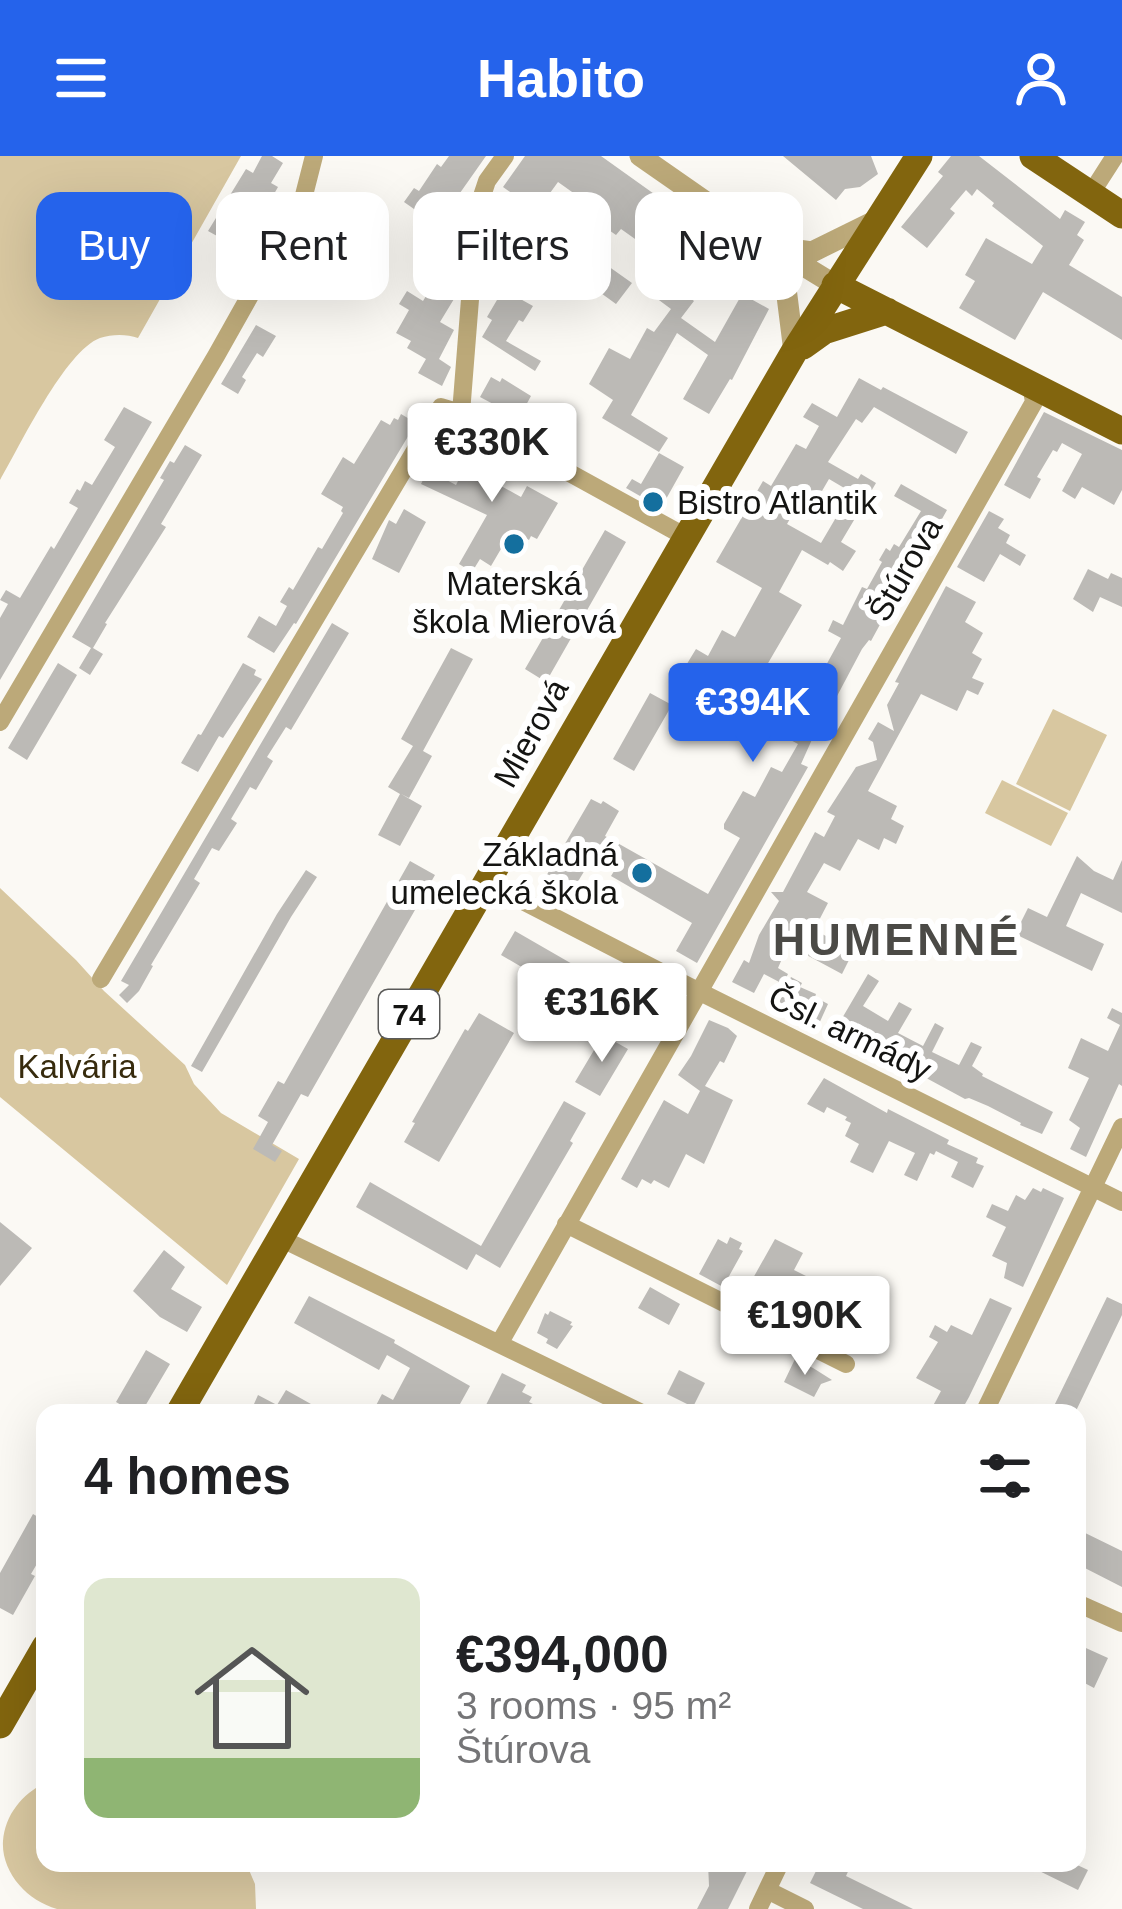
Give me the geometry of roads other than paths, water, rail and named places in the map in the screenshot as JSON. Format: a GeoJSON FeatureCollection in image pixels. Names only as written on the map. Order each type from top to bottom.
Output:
{"type":"FeatureCollection","features":[{"type":"Feature","properties":{"kind":"main road","name":"Mierová"},"geometry":{"type":"LineString","coordinates":[[183,1404],[794,352],[919,156]]}},
{"type":"Feature","properties":{"kind":"main road"},"geometry":{"type":"LineString","coordinates":[[1033,156],[1122,215]]}},
{"type":"Feature","properties":{"kind":"main road"},"geometry":{"type":"LineString","coordinates":[[835,285],[1122,431]]}},
{"type":"Feature","properties":{"kind":"main road"},"geometry":{"type":"LineString","coordinates":[[794,352],[824,331],[887,311]]}},
{"type":"Feature","properties":{"kind":"main road"},"geometry":{"type":"LineString","coordinates":[[0,1725],[36,1663]]}},
{"type":"Feature","properties":{"kind":"street"},"geometry":{"type":"LineString","coordinates":[[0,722],[283,238],[302,203],[314,156]]}},
{"type":"Feature","properties":{"kind":"street"},"geometry":{"type":"LineString","coordinates":[[461,413],[477,212],[487,182],[505,156]]}},
{"type":"Feature","properties":{"kind":"street"},"geometry":{"type":"LineString","coordinates":[[640,156],[692,192]]}},
{"type":"Feature","properties":{"kind":"street"},"geometry":{"type":"LineString","coordinates":[[1090,195],[1115,156]]}},
{"type":"Feature","properties":{"kind":"street"},"geometry":{"type":"LineString","coordinates":[[803,251],[812,252],[877,220]]}},
{"type":"Feature","properties":{"kind":"street"},"geometry":{"type":"LineString","coordinates":[[803,266],[835,285]]}},
{"type":"Feature","properties":{"kind":"street"},"geometry":{"type":"LineString","coordinates":[[788,300],[794,352]]}},
{"type":"Feature","properties":{"kind":"street","name":"Štúrova"},"geometry":{"type":"LineString","coordinates":[[499,1344],[1034,402],[1030,386]]}},
{"type":"Feature","properties":{"kind":"street"},"geometry":{"type":"LineString","coordinates":[[100,979],[441,407],[461,413],[686,537]]}},
{"type":"Feature","properties":{"kind":"street","name":"Čsl. armády"},"geometry":{"type":"LineString","coordinates":[[488,883],[1122,1202]]}},
{"type":"Feature","properties":{"kind":"street"},"geometry":{"type":"LineString","coordinates":[[988,1404],[1122,1127]]}},
{"type":"Feature","properties":{"kind":"street"},"geometry":{"type":"LineString","coordinates":[[566,1224],[846,1364]]}},
{"type":"Feature","properties":{"kind":"street"},"geometry":{"type":"LineString","coordinates":[[278,1237],[623,1404]]}},
{"type":"Feature","properties":{"kind":"street"},"geometry":{"type":"LineString","coordinates":[[1086,1607],[1122,1623]]}},
{"type":"Feature","properties":{"kind":"street"},"geometry":{"type":"LineString","coordinates":[[758,1909],[776,1872]]}},
{"type":"Feature","properties":{"kind":"street"},"geometry":{"type":"LineString","coordinates":[[767,1890],[805,1909]]}},
{"type":"Feature","properties":{"kind":"place","name":"Bistro Atlantik"},"geometry":{"type":"Point","coordinates":[653,502]}},
{"type":"Feature","properties":{"kind":"place","name":"Materská škola Mierová"},"geometry":{"type":"Point","coordinates":[514,544]}},
{"type":"Feature","properties":{"kind":"place","name":"Základná umelecká škola"},"geometry":{"type":"Point","coordinates":[642,873]}},
{"type":"Feature","properties":{"kind":"district","name":"HUMENNÉ"},"geometry":{"type":"Point","coordinates":[897,939]}},
{"type":"Feature","properties":{"kind":"park label","name":"Kalvária"},"geometry":{"type":"Point","coordinates":[77,1066]}}]}
